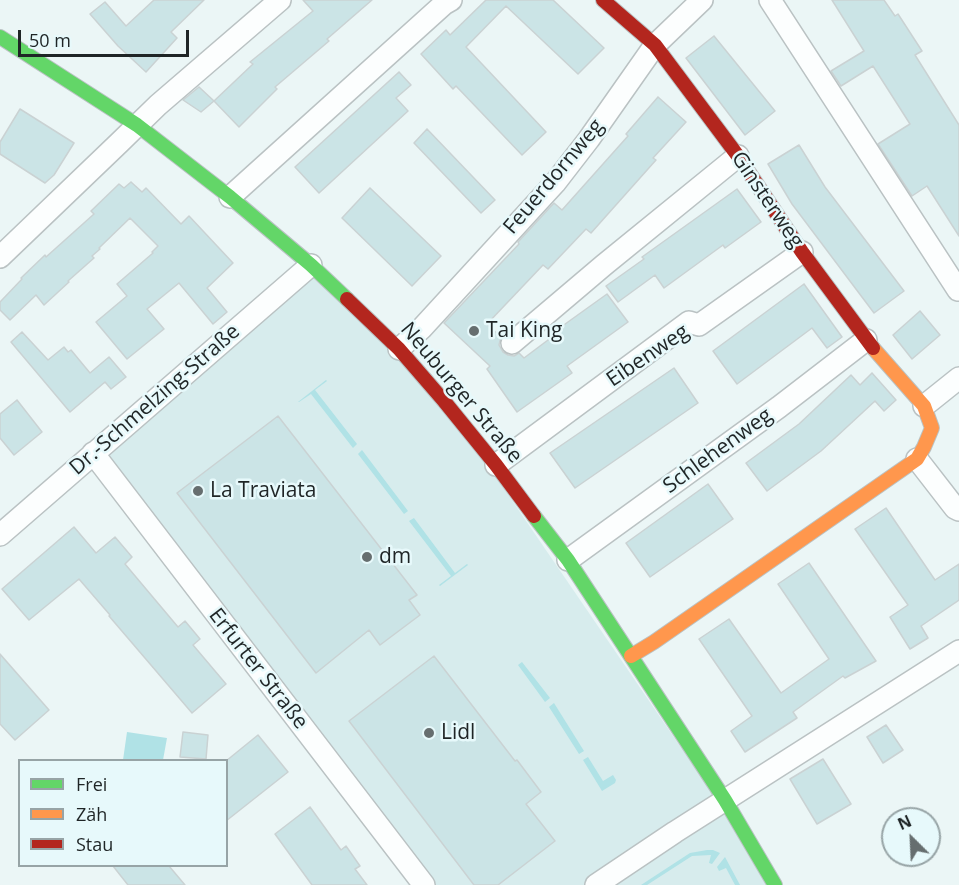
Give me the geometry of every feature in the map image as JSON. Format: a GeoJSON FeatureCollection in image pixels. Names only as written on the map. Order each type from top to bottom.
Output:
{"type":"FeatureCollection","features":[{"type":"Feature","properties":{"kind":"street"},"geometry":{"type":"LineString","coordinates":[[0,257],[158,105],[280,0]]}},
{"type":"Feature","properties":{"kind":"street"},"geometry":{"type":"LineString","coordinates":[[230,196],[451,0]]}},
{"type":"Feature","properties":{"kind":"street","name":"Ginsterweg"},"geometry":{"type":"LineString","coordinates":[[603,0],[655,45],[738,156],[802,252],[866,340],[924,406]]}},
{"type":"Feature","properties":{"kind":"street","name":"Feuerdornweg"},"geometry":{"type":"LineString","coordinates":[[399,349],[422,328],[555,183],[590,139],[655,45],[702,0]]}},
{"type":"Feature","properties":{"kind":"street"},"geometry":{"type":"LineString","coordinates":[[770,0],[958,290]]}},
{"type":"Feature","properties":{"kind":"street","name":"Neuburger Straße"},"geometry":{"type":"LineString","coordinates":[[0,37],[137,125],[230,196],[311,265],[399,349],[496,465],[568,560],[725,800],[775,885]]}},
{"type":"Feature","properties":{"kind":"street"},"geometry":{"type":"LineString","coordinates":[[512,343],[738,156]]}},
{"type":"Feature","properties":{"kind":"street","name":"Eibenweg"},"geometry":{"type":"LineString","coordinates":[[496,465],[689,322],[699,325],[802,252]]}},
{"type":"Feature","properties":{"kind":"street","name":"Dr.-Schmelzing-Straße"},"geometry":{"type":"LineString","coordinates":[[0,535],[311,265]]}},
{"type":"Feature","properties":{"kind":"street","name":"Schlehenweg"},"geometry":{"type":"LineString","coordinates":[[568,560],[779,407],[866,340]]}},
{"type":"Feature","properties":{"kind":"street"},"geometry":{"type":"LineString","coordinates":[[631,656],[917,459],[932,428],[924,406],[959,378]]}},
{"type":"Feature","properties":{"kind":"street","name":"Erfurter Straße"},"geometry":{"type":"LineString","coordinates":[[93,453],[424,885]]}},
{"type":"Feature","properties":{"kind":"street"},"geometry":{"type":"LineString","coordinates":[[917,459],[955,508],[959,510]]}},
{"type":"Feature","properties":{"kind":"street"},"geometry":{"type":"LineString","coordinates":[[596,885],[675,831],[959,651]]}},
{"type":"Feature","properties":{"kind":"shaded area"},"geometry":{"type":"Polygon","coordinates":[[[311,265],[444,401],[775,885],[424,885],[93,453],[311,265]]]}},
{"type":"Feature","properties":{"kind":"shaded area"},"geometry":{"type":"Polygon","coordinates":[[[326,380],[315,390],[357,444],[353,448],[311,394],[298,402],[326,380]]]}},
{"type":"Feature","properties":{"kind":"shaded area"},"geometry":{"type":"Polygon","coordinates":[[[362,450],[408,511],[404,514],[358,454],[362,450]]]}},
{"type":"Feature","properties":{"kind":"shaded area"},"geometry":{"type":"Polygon","coordinates":[[[414,518],[455,573],[468,565],[440,586],[451,576],[409,521],[414,518]]]}},
{"type":"Feature","properties":{"kind":"shaded area"},"geometry":{"type":"Polygon","coordinates":[[[522,662],[550,698],[545,702],[518,665],[522,662]]]}},
{"type":"Feature","properties":{"kind":"shaded area"},"geometry":{"type":"Polygon","coordinates":[[[554,703],[584,751],[579,754],[549,707],[554,703]]]}},
{"type":"Feature","properties":{"kind":"shaded area"},"geometry":{"type":"Polygon","coordinates":[[[127,732],[167,738],[163,759],[123,759],[127,732]]]}},
{"type":"Feature","properties":{"kind":"shaded area"},"geometry":{"type":"Polygon","coordinates":[[[588,757],[603,781],[613,775],[615,783],[602,791],[583,760],[588,757]]]}},
{"type":"Feature","properties":{"kind":"shaded area"},"geometry":{"type":"Polygon","coordinates":[[[707,850],[720,853],[712,864],[709,863],[711,855],[692,856],[647,885],[641,885],[690,853],[707,850]]]}},
{"type":"Feature","properties":{"kind":"shaded area"},"geometry":{"type":"Polygon","coordinates":[[[725,857],[740,885],[735,885],[726,868],[719,871],[717,867],[725,857]]]}},
{"type":"Feature","properties":{"kind":"building"},"geometry":{"type":"Polygon","coordinates":[[[154,0],[204,0],[171,32],[177,38],[146,72],[118,46],[90,14],[105,2],[126,26],[154,0]]]}},
{"type":"Feature","properties":{"kind":"building"},"geometry":{"type":"Polygon","coordinates":[[[303,0],[372,0],[327,39],[329,41],[275,87],[277,89],[239,127],[214,101],[253,64],[250,62],[313,11],[303,0]]]}},
{"type":"Feature","properties":{"kind":"building"},"geometry":{"type":"Polygon","coordinates":[[[486,0],[553,0],[604,48],[578,74],[506,6],[466,47],[546,132],[522,155],[456,86],[453,89],[421,54],[446,30],[450,35],[486,0]]]}},
{"type":"Feature","properties":{"kind":"building"},"geometry":{"type":"Polygon","coordinates":[[[832,0],[884,0],[895,16],[898,14],[922,51],[915,55],[959,125],[959,236],[927,186],[912,196],[878,144],[910,124],[873,66],[841,86],[831,71],[864,51],[832,0]]]}},
{"type":"Feature","properties":{"kind":"building"},"geometry":{"type":"Polygon","coordinates":[[[714,36],[775,111],[745,135],[686,58],[714,36]]]}},
{"type":"Feature","properties":{"kind":"building"},"geometry":{"type":"Polygon","coordinates":[[[399,72],[411,85],[396,98],[408,111],[319,193],[295,167],[399,72]]]}},
{"type":"Feature","properties":{"kind":"building"},"geometry":{"type":"Polygon","coordinates":[[[199,87],[214,101],[201,112],[183,100],[199,87]]]}},
{"type":"Feature","properties":{"kind":"building"},"geometry":{"type":"Polygon","coordinates":[[[658,97],[686,122],[653,158],[656,160],[591,233],[586,229],[548,269],[543,265],[487,324],[501,337],[499,345],[503,352],[514,356],[519,353],[524,358],[548,340],[547,337],[607,294],[628,322],[567,366],[572,373],[517,412],[487,369],[490,366],[444,323],[519,244],[518,242],[554,203],[562,210],[628,136],[626,134],[658,97]]]}},
{"type":"Feature","properties":{"kind":"building"},"geometry":{"type":"Polygon","coordinates":[[[20,109],[74,143],[54,175],[45,183],[0,154],[0,142],[20,109]]]}},
{"type":"Feature","properties":{"kind":"building"},"geometry":{"type":"Polygon","coordinates":[[[427,129],[495,200],[481,213],[414,143],[427,129]]]}},
{"type":"Feature","properties":{"kind":"building"},"geometry":{"type":"Polygon","coordinates":[[[799,145],[825,187],[904,291],[874,313],[792,204],[768,164],[799,145]]]}},
{"type":"Feature","properties":{"kind":"building"},"geometry":{"type":"Polygon","coordinates":[[[131,182],[142,192],[146,188],[181,224],[189,216],[233,263],[207,288],[227,312],[213,324],[179,283],[147,309],[164,329],[127,359],[96,322],[127,296],[117,284],[158,246],[130,218],[99,248],[92,256],[94,258],[44,305],[36,295],[10,320],[0,310],[0,302],[21,278],[94,214],[91,211],[119,184],[124,188],[131,182]]]}},
{"type":"Feature","properties":{"kind":"building"},"geometry":{"type":"Polygon","coordinates":[[[370,188],[441,256],[412,286],[342,218],[370,188]]]}},
{"type":"Feature","properties":{"kind":"building"},"geometry":{"type":"Polygon","coordinates":[[[737,189],[761,222],[725,248],[723,245],[664,288],[655,275],[618,302],[606,286],[644,259],[642,257],[737,189]]]}},
{"type":"Feature","properties":{"kind":"building"},"geometry":{"type":"Polygon","coordinates":[[[804,284],[842,337],[827,348],[812,328],[737,384],[713,351],[804,284]]]}},
{"type":"Feature","properties":{"kind":"building"},"geometry":{"type":"Polygon","coordinates":[[[920,311],[940,335],[912,359],[893,335],[920,311]]]}},
{"type":"Feature","properties":{"kind":"building"},"geometry":{"type":"Polygon","coordinates":[[[22,332],[48,360],[64,347],[68,352],[71,350],[90,373],[109,357],[126,377],[111,389],[105,382],[70,412],[11,342],[22,332]]]}},
{"type":"Feature","properties":{"kind":"building"},"geometry":{"type":"Polygon","coordinates":[[[674,368],[698,403],[575,488],[550,453],[674,368]]]}},
{"type":"Feature","properties":{"kind":"building"},"geometry":{"type":"Polygon","coordinates":[[[872,373],[896,400],[884,411],[875,401],[821,451],[767,491],[746,463],[799,424],[851,375],[860,385],[872,373]]]}},
{"type":"Feature","properties":{"kind":"building"},"geometry":{"type":"Polygon","coordinates":[[[17,400],[42,432],[14,455],[0,438],[0,414],[17,400]]]}},
{"type":"Feature","properties":{"kind":"building"},"geometry":{"type":"Polygon","coordinates":[[[278,416],[417,595],[409,600],[420,615],[380,645],[369,630],[316,673],[177,493],[278,416]]]}},
{"type":"Feature","properties":{"kind":"building"},"geometry":{"type":"Polygon","coordinates":[[[708,484],[733,519],[650,577],[626,543],[708,484]]]}},
{"type":"Feature","properties":{"kind":"building"},"geometry":{"type":"Polygon","coordinates":[[[886,508],[935,580],[959,564],[959,600],[921,626],[928,638],[910,649],[890,617],[908,605],[855,529],[886,508]]]}},
{"type":"Feature","properties":{"kind":"building"},"geometry":{"type":"Polygon","coordinates":[[[74,527],[96,553],[115,537],[132,557],[125,564],[178,627],[185,621],[200,639],[193,645],[226,684],[192,713],[79,579],[29,620],[2,589],[74,527]]]}},
{"type":"Feature","properties":{"kind":"building"},"geometry":{"type":"Polygon","coordinates":[[[809,563],[876,661],[845,678],[843,676],[793,712],[797,718],[745,752],[731,731],[752,716],[699,639],[729,619],[781,693],[829,659],[778,584],[809,563]]]}},
{"type":"Feature","properties":{"kind":"building"},"geometry":{"type":"Polygon","coordinates":[[[0,654],[49,710],[15,740],[0,724],[0,654]]]}},
{"type":"Feature","properties":{"kind":"building"},"geometry":{"type":"Polygon","coordinates":[[[434,656],[541,792],[526,804],[555,841],[498,885],[474,885],[349,721],[434,656]]]}},
{"type":"Feature","properties":{"kind":"building"},"geometry":{"type":"Polygon","coordinates":[[[886,725],[903,750],[883,763],[867,737],[886,725]]]}},
{"type":"Feature","properties":{"kind":"building"},"geometry":{"type":"Polygon","coordinates":[[[183,732],[208,735],[206,759],[180,757],[183,732]]]}},
{"type":"Feature","properties":{"kind":"building"},"geometry":{"type":"Polygon","coordinates":[[[258,735],[288,772],[228,819],[228,759],[258,735]]]}},
{"type":"Feature","properties":{"kind":"building"},"geometry":{"type":"Polygon","coordinates":[[[823,759],[851,804],[817,824],[790,779],[823,759]]]}},
{"type":"Feature","properties":{"kind":"building"},"geometry":{"type":"Polygon","coordinates":[[[310,807],[341,850],[346,846],[360,866],[355,869],[367,885],[312,885],[275,834],[310,807]]]}},
{"type":"Feature","properties":{"kind":"building"},"geometry":{"type":"Polygon","coordinates":[[[114,867],[170,867],[185,885],[128,885],[114,867]]]}},
{"type":"Feature","properties":{"kind":"traffic: fast"},"geometry":{"type":"LineString","coordinates":[[0,37],[137,125],[230,197],[311,265],[347,299]]}},
{"type":"Feature","properties":{"kind":"traffic: fast"},"geometry":{"type":"LineString","coordinates":[[534,516],[568,560],[725,800],[775,885]]}},
{"type":"Feature","properties":{"kind":"traffic: slow"},"geometry":{"type":"LineString","coordinates":[[631,656],[917,459],[932,428],[924,406],[873,348]]}},
{"type":"Feature","properties":{"kind":"traffic: jam"},"geometry":{"type":"LineString","coordinates":[[603,0],[655,45],[738,156],[802,252],[873,348]]}},
{"type":"Feature","properties":{"kind":"traffic: jam"},"geometry":{"type":"LineString","coordinates":[[347,299],[399,349],[444,401],[534,516]]}},
{"type":"Feature","properties":{"kind":"place","name":"Tai King"},"geometry":{"type":"Point","coordinates":[474,331]}},
{"type":"Feature","properties":{"kind":"place","name":"La Traviata"},"geometry":{"type":"Point","coordinates":[198,491]}},
{"type":"Feature","properties":{"kind":"place","name":"dm"},"geometry":{"type":"Point","coordinates":[367,557]}},
{"type":"Feature","properties":{"kind":"place","name":"Lidl"},"geometry":{"type":"Point","coordinates":[429,733]}}]}
